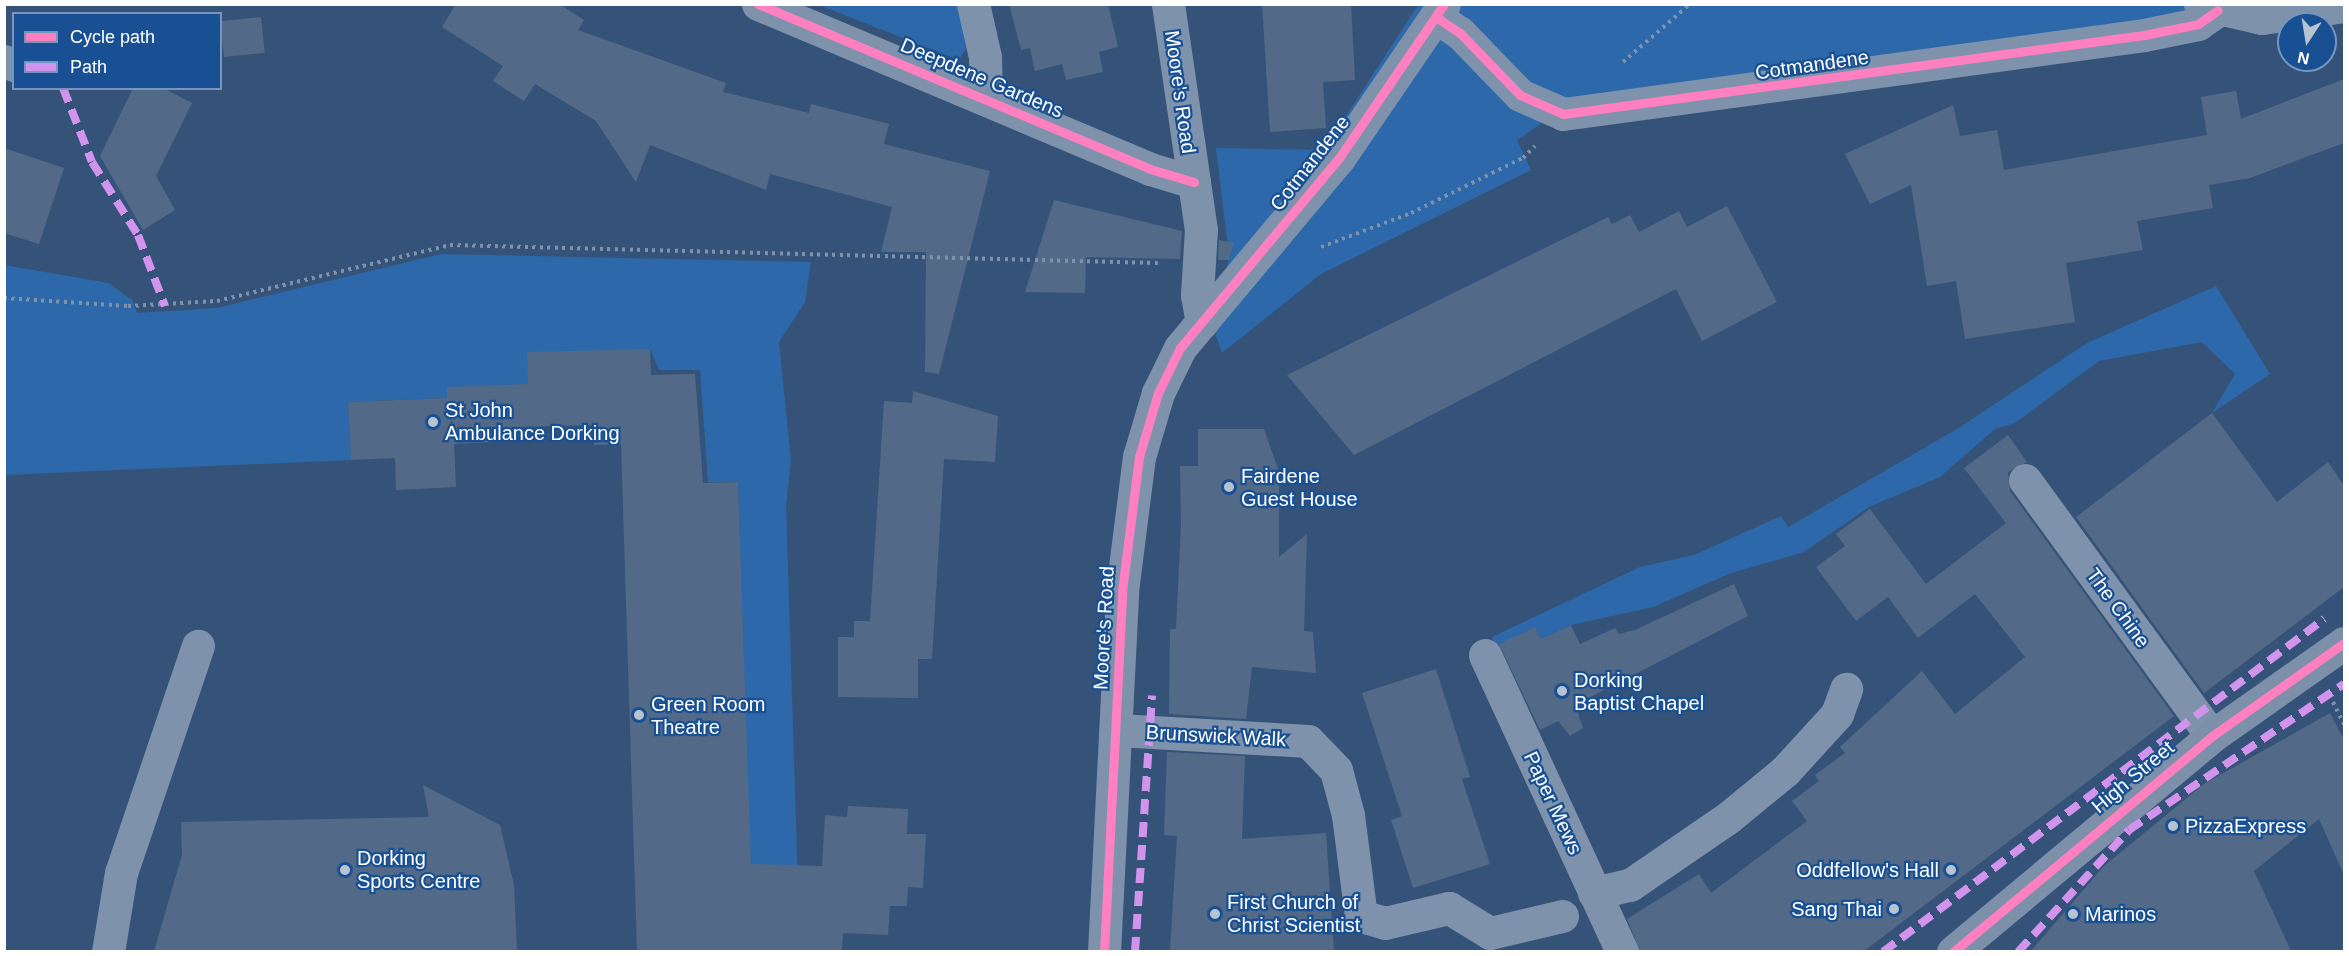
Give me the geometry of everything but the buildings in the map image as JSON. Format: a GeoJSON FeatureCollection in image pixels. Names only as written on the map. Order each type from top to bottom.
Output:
{"type":"FeatureCollection","features":[{"type":"Feature","properties":{"kind":"main road","name":"High Street"},"geometry":{"type":"LineString","coordinates":[[1953,951],[2212,736],[2344,643]]}},
{"type":"Feature","properties":{"kind":"street","name":"Deepdene Gardens"},"geometry":{"type":"LineString","coordinates":[[758,4],[986,98],[1150,169],[1194,182]]}},
{"type":"Feature","properties":{"kind":"street","name":"Deepdene Gardens"},"geometry":{"type":"LineString","coordinates":[[973,4],[985,57],[986,98]]}},
{"type":"Feature","properties":{"kind":"street","name":"Moore's Road"},"geometry":{"type":"LineString","coordinates":[[1104,951],[1118,730],[1122,591],[1139,457],[1158,393],[1180,348],[1202,323],[1198,264],[1201,229],[1167,4]]}},
{"type":"Feature","properties":{"kind":"street","name":"Cotmandene"},"geometry":{"type":"LineString","coordinates":[[1202,323],[1339,159],[1441,12],[1520,95],[1563,114],[2144,35],[2198,24],[2209,7],[2262,18],[2344,6]]}},
{"type":"Feature","properties":{"kind":"street","name":"The Chine"},"geometry":{"type":"LineString","coordinates":[[2025,480],[2212,736]]}},
{"type":"Feature","properties":{"kind":"street"},"geometry":{"type":"LineString","coordinates":[[108,951],[121,873],[198,646]]}},
{"type":"Feature","properties":{"kind":"street","name":"Paper Mews"},"geometry":{"type":"LineString","coordinates":[[1485,655],[1622,951]]}},
{"type":"Feature","properties":{"kind":"street"},"geometry":{"type":"LineString","coordinates":[[1594,893],[1630,885],[1729,817],[1785,771],[1837,714],[1846,689]]}},
{"type":"Feature","properties":{"kind":"street","name":"Brunswick Walk"},"geometry":{"type":"LineString","coordinates":[[1118,730],[1308,741],[1336,770],[1348,815],[1361,916],[1385,923],[1449,908],[1490,933],[1562,916]]}},
{"type":"Feature","properties":{"kind":"path"},"geometry":{"type":"LineString","coordinates":[[1617,67],[1689,4]]}},
{"type":"Feature","properties":{"kind":"path"},"geometry":{"type":"LineString","coordinates":[[1310,252],[1411,213],[1523,158],[1563,114]]}},
{"type":"Feature","properties":{"kind":"path"},"geometry":{"type":"LineString","coordinates":[[4,298],[128,306],[217,302],[450,245],[1198,264]]}},
{"type":"Feature","properties":{"kind":"path"},"geometry":{"type":"LineString","coordinates":[[2329,693],[2344,725]]}},
{"type":"Feature","properties":{"kind":"shaded area"},"geometry":{"type":"Polygon","coordinates":[[[819,5],[958,5],[966,49],[959,60],[819,5]]]}},
{"type":"Feature","properties":{"kind":"shaded area"},"geometry":{"type":"Polygon","coordinates":[[[1418,5],[2255,5],[1583,96],[1517,140],[1531,170],[1321,274],[1222,353],[1216,336],[1229,256],[1216,148],[1324,150],[1418,5]]]}},
{"type":"Feature","properties":{"kind":"shaded area"},"geometry":{"type":"Polygon","coordinates":[[[441,254],[811,262],[805,302],[779,342],[791,461],[786,505],[800,951],[762,951],[759,865],[750,864],[738,482],[708,482],[700,370],[659,370],[650,349],[528,384],[447,398],[348,402],[351,460],[5,475],[4,265],[109,283],[133,301],[137,313],[217,308],[441,254]]]}},
{"type":"Feature","properties":{"kind":"shaded area"},"geometry":{"type":"Polygon","coordinates":[[[2216,286],[2270,374],[2212,413],[2235,374],[2202,342],[2099,361],[2015,423],[1995,429],[1940,477],[1869,507],[1804,552],[1731,573],[1653,607],[1571,625],[1541,639],[1535,627],[1496,646],[1492,637],[1640,567],[1694,555],[1781,516],[1788,527],[1957,429],[2087,343],[2216,286]]]}},
{"type":"Feature","properties":{"kind":"marked path"},"geometry":{"type":"LineString","coordinates":[[64,90],[92,162],[138,235],[165,306]]}},
{"type":"Feature","properties":{"kind":"marked path"},"geometry":{"type":"LineString","coordinates":[[1883,952],[2324,619]]}},
{"type":"Feature","properties":{"kind":"marked path"},"geometry":{"type":"LineString","coordinates":[[2018,952],[2129,830],[2344,684]]}},
{"type":"Feature","properties":{"kind":"marked path"},"geometry":{"type":"LineString","coordinates":[[1135,952],[1152,696]]}},
{"type":"Feature","properties":{"kind":"cycle path"},"geometry":{"type":"LineString","coordinates":[[758,4],[1150,169],[1194,182]]}},
{"type":"Feature","properties":{"kind":"cycle path"},"geometry":{"type":"LineString","coordinates":[[1104,952],[1122,591],[1139,457],[1158,393],[1180,348],[1339,158],[1444,4]]}},
{"type":"Feature","properties":{"kind":"cycle path"},"geometry":{"type":"LineString","coordinates":[[1439,19],[1460,33],[1520,95],[1563,114],[2144,35],[2198,24],[2218,10]]}},
{"type":"Feature","properties":{"kind":"cycle path"},"geometry":{"type":"LineString","coordinates":[[1953,952],[2212,736],[2344,643]]}},
{"type":"Feature","properties":{"kind":"place","name":"St John Ambulance Dorking"},"geometry":{"type":"Point","coordinates":[433,422]}},
{"type":"Feature","properties":{"kind":"place","name":"Fairdene Guest House"},"geometry":{"type":"Point","coordinates":[1229,487]}},
{"type":"Feature","properties":{"kind":"place","name":"Dorking Baptist Chapel"},"geometry":{"type":"Point","coordinates":[1562,691]}},
{"type":"Feature","properties":{"kind":"place","name":"Green Room Theatre"},"geometry":{"type":"Point","coordinates":[639,715]}},
{"type":"Feature","properties":{"kind":"place","name":"PizzaExpress"},"geometry":{"type":"Point","coordinates":[2173,826]}},
{"type":"Feature","properties":{"kind":"place","name":"Dorking Sports Centre"},"geometry":{"type":"Point","coordinates":[345,870]}},
{"type":"Feature","properties":{"kind":"place","name":"Oddfellow's Hall"},"geometry":{"type":"Point","coordinates":[1951,870]}},
{"type":"Feature","properties":{"kind":"place","name":"Sang Thai"},"geometry":{"type":"Point","coordinates":[1894,909]}},
{"type":"Feature","properties":{"kind":"place","name":"First Church of Christ Scientist"},"geometry":{"type":"Point","coordinates":[1215,914]}},
{"type":"Feature","properties":{"kind":"place","name":"Marinos"},"geometry":{"type":"Point","coordinates":[2073,914]}}]}
